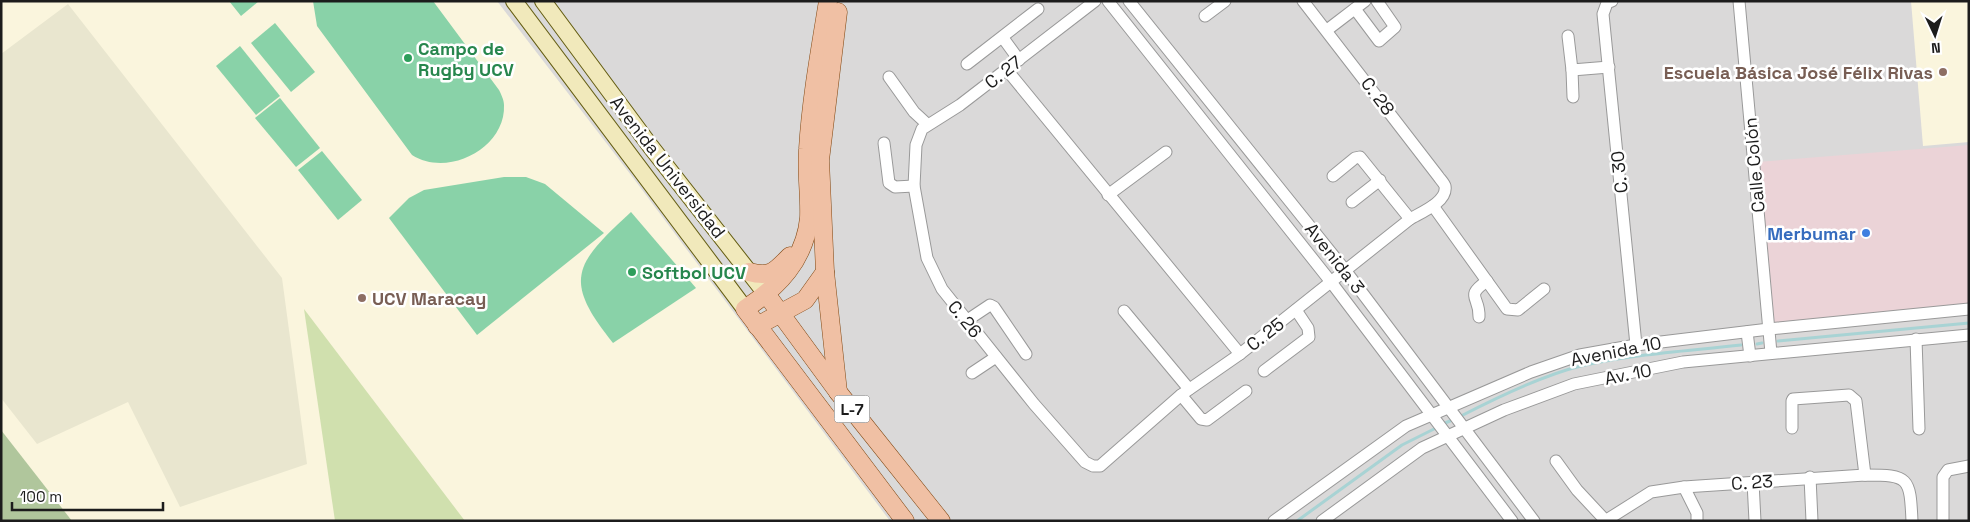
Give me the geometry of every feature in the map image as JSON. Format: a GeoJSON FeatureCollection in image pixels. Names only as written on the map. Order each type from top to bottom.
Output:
{"type":"FeatureCollection","features":[{"type":"Feature","properties":{"kind":"main road"},"geometry":{"type":"LineString","coordinates":[[745,308],[767,295],[789,271],[802,243],[809,219],[808,150],[828,1]]}},
{"type":"Feature","properties":{"kind":"main road"},"geometry":{"type":"LineString","coordinates":[[838,392],[826,272],[820,160],[840,1]]}},
{"type":"Feature","properties":{"kind":"main road"},"geometry":{"type":"LineString","coordinates":[[749,272],[764,276],[776,271],[802,243]]}},
{"type":"Feature","properties":{"kind":"main road"},"geometry":{"type":"LineString","coordinates":[[757,326],[805,300],[826,272]]}},
{"type":"Feature","properties":{"kind":"main road","name":"Avenida Universidad"},"geometry":{"type":"LineString","coordinates":[[767,295],[838,392],[941,521]]}},
{"type":"Feature","properties":{"kind":"main road","name":"Avenida Universidad"},"geometry":{"type":"LineString","coordinates":[[745,308],[905,521]]}},
{"type":"Feature","properties":{"kind":"street","name":"Avenida Universidad"},"geometry":{"type":"LineString","coordinates":[[514,1],[745,308]]}},
{"type":"Feature","properties":{"kind":"street","name":"Avenida Universidad"},"geometry":{"type":"LineString","coordinates":[[542,1],[767,295]]}},
{"type":"Feature","properties":{"kind":"street","name":"C. 27"},"geometry":{"type":"LineString","coordinates":[[927,124],[960,104],[1007,70],[1095,1]]}},
{"type":"Feature","properties":{"kind":"street","name":"Avenida 3"},"geometry":{"type":"LineString","coordinates":[[1108,1],[1332,282],[1430,415],[1449,436],[1512,521]]}},
{"type":"Feature","properties":{"kind":"street","name":"Avenida 3"},"geometry":{"type":"LineString","coordinates":[[1129,1],[1345,270],[1446,407],[1534,521]]}},
{"type":"Feature","properties":{"kind":"street"},"geometry":{"type":"LineString","coordinates":[[1205,16],[1225,1]]}},
{"type":"Feature","properties":{"kind":"street","name":"C. 28"},"geometry":{"type":"LineString","coordinates":[[1304,1],[1438,176],[1445,186],[1444,194]]}},
{"type":"Feature","properties":{"kind":"street"},"geometry":{"type":"LineString","coordinates":[[1327,30],[1365,1]]}},
{"type":"Feature","properties":{"kind":"street"},"geometry":{"type":"LineString","coordinates":[[1355,9],[1379,41],[1395,27],[1377,1]]}},
{"type":"Feature","properties":{"kind":"street","name":"C. 30"},"geometry":{"type":"LineString","coordinates":[[1612,1],[1607,3],[1603,14],[1636,345]]}},
{"type":"Feature","properties":{"kind":"street","name":"Calle Colón"},"geometry":{"type":"LineString","coordinates":[[1739,1],[1771,353]]}},
{"type":"Feature","properties":{"kind":"street"},"geometry":{"type":"LineString","coordinates":[[967,64],[1038,9]]}},
{"type":"Feature","properties":{"kind":"street"},"geometry":{"type":"LineString","coordinates":[[1568,36],[1573,97]]}},
{"type":"Feature","properties":{"kind":"street"},"geometry":{"type":"LineString","coordinates":[[1002,38],[1019,60]]}},
{"type":"Feature","properties":{"kind":"street"},"geometry":{"type":"LineString","coordinates":[[1572,70],[1609,67]]}},
{"type":"Feature","properties":{"kind":"street"},"geometry":{"type":"LineString","coordinates":[[1007,70],[1240,354]]}},
{"type":"Feature","properties":{"kind":"street"},"geometry":{"type":"LineString","coordinates":[[889,77],[914,112],[927,124]]}},
{"type":"Feature","properties":{"kind":"street","name":"C. 26"},"geometry":{"type":"LineString","coordinates":[[927,124],[922,129],[916,145],[914,186],[927,258],[942,289],[966,321],[1085,462]]}},
{"type":"Feature","properties":{"kind":"street"},"geometry":{"type":"LineString","coordinates":[[884,142],[889,184],[895,187],[914,186]]}},
{"type":"Feature","properties":{"kind":"street"},"geometry":{"type":"LineString","coordinates":[[1108,195],[1166,152]]}},
{"type":"Feature","properties":{"kind":"street"},"geometry":{"type":"LineString","coordinates":[[1333,176],[1360,157],[1410,219]]}},
{"type":"Feature","properties":{"kind":"street"},"geometry":{"type":"LineString","coordinates":[[1352,202],[1380,180]]}},
{"type":"Feature","properties":{"kind":"street","name":"C. 25"},"geometry":{"type":"LineString","coordinates":[[1085,462],[1093,466],[1100,466],[1185,392],[1240,354],[1410,219],[1433,206],[1444,194]]}},
{"type":"Feature","properties":{"kind":"street"},"geometry":{"type":"LineString","coordinates":[[1433,206],[1507,310],[1518,310],[1544,289]]}},
{"type":"Feature","properties":{"kind":"street"},"geometry":{"type":"LineString","coordinates":[[1479,317],[1473,293],[1475,289],[1488,281]]}},
{"type":"Feature","properties":{"kind":"street"},"geometry":{"type":"LineString","coordinates":[[966,321],[990,305],[994,307],[1026,354]]}},
{"type":"Feature","properties":{"kind":"street","name":"Avenida 10"},"geometry":{"type":"LineString","coordinates":[[1274,521],[1406,426],[1446,407],[1531,372],[1580,355],[1636,345],[1769,329],[1969,309]]}},
{"type":"Feature","properties":{"kind":"street"},"geometry":{"type":"LineString","coordinates":[[1264,371],[1309,337],[1308,328],[1296,310]]}},
{"type":"Feature","properties":{"kind":"street"},"geometry":{"type":"LineString","coordinates":[[1124,311],[1185,392],[1201,419],[1207,420],[1246,391]]}},
{"type":"Feature","properties":{"kind":"street"},"geometry":{"type":"LineString","coordinates":[[1747,332],[1750,356]]}},
{"type":"Feature","properties":{"kind":"street","name":"Av. 10"},"geometry":{"type":"LineString","coordinates":[[1322,521],[1422,448],[1504,410],[1574,384],[1684,362],[1969,335]]}},
{"type":"Feature","properties":{"kind":"street"},"geometry":{"type":"LineString","coordinates":[[1916,339],[1919,429]]}},
{"type":"Feature","properties":{"kind":"street"},"geometry":{"type":"LineString","coordinates":[[972,373],[996,357]]}},
{"type":"Feature","properties":{"kind":"street"},"geometry":{"type":"LineString","coordinates":[[1792,428],[1792,401],[1794,399],[1849,395],[1856,401],[1865,475]]}},
{"type":"Feature","properties":{"kind":"street"},"geometry":{"type":"LineString","coordinates":[[1556,461],[1577,490],[1605,521]]}},
{"type":"Feature","properties":{"kind":"street"},"geometry":{"type":"LineString","coordinates":[[1943,521],[1944,477],[1948,470],[1969,466]]}},
{"type":"Feature","properties":{"kind":"street","name":"C. 23"},"geometry":{"type":"LineString","coordinates":[[1605,521],[1651,492],[1684,487],[1810,477],[1895,475],[1906,481],[1911,491],[1912,521]]}},
{"type":"Feature","properties":{"kind":"street"},"geometry":{"type":"LineString","coordinates":[[1810,477],[1812,521]]}},
{"type":"Feature","properties":{"kind":"street"},"geometry":{"type":"LineString","coordinates":[[1753,482],[1755,521]]}},
{"type":"Feature","properties":{"kind":"street"},"geometry":{"type":"LineString","coordinates":[[1684,487],[1697,513],[1697,521]]}},
{"type":"Feature","properties":{"kind":"shaded area"},"geometry":{"type":"Polygon","coordinates":[[[1,1],[1969,1],[1969,521],[1,521],[1,1]]]}},
{"type":"Feature","properties":{"kind":"shaded area","name":"UCV Maracay"},"geometry":{"type":"Polygon","coordinates":[[[1,1],[497,1],[634,179],[890,521],[1,521],[1,1]]]}},
{"type":"Feature","properties":{"kind":"shaded area","name":"Escuela Básica José Félix Rivas"},"geometry":{"type":"Polygon","coordinates":[[[1911,1],[1969,1],[1969,142],[1923,146],[1911,1]]]}},
{"type":"Feature","properties":{"kind":"shaded area"},"geometry":{"type":"Polygon","coordinates":[[[68,4],[282,278],[307,464],[180,507],[128,402],[37,444],[1,398],[1,54],[68,4]]]}},
{"type":"Feature","properties":{"kind":"shaded area","name":"Merbumar"},"geometry":{"type":"Polygon","coordinates":[[[1969,145],[1969,304],[1772,323],[1757,162],[1969,145]]]}},
{"type":"Feature","properties":{"kind":"green space"},"geometry":{"type":"Polygon","coordinates":[[[229,1],[259,1],[241,16],[229,1]]]}},
{"type":"Feature","properties":{"kind":"green space","name":"Campo de Rugby UCV"},"geometry":{"type":"Polygon","coordinates":[[[313,1],[433,1],[501,93],[504,105],[502,120],[496,134],[485,146],[472,155],[457,161],[442,163],[426,161],[412,155],[317,26],[313,1]]]}},
{"type":"Feature","properties":{"kind":"green space"},"geometry":{"type":"Polygon","coordinates":[[[275,23],[315,72],[291,92],[251,43],[275,23]]]}},
{"type":"Feature","properties":{"kind":"green space"},"geometry":{"type":"Polygon","coordinates":[[[240,46],[280,96],[256,115],[216,66],[240,46]]]}},
{"type":"Feature","properties":{"kind":"green space"},"geometry":{"type":"Polygon","coordinates":[[[280,98],[320,148],[296,167],[255,118],[280,98]]]}},
{"type":"Feature","properties":{"kind":"green space"},"geometry":{"type":"Polygon","coordinates":[[[322,151],[362,200],[338,220],[298,170],[322,151]]]}},
{"type":"Feature","properties":{"kind":"green space"},"geometry":{"type":"Polygon","coordinates":[[[504,177],[526,177],[545,184],[604,233],[477,335],[389,218],[409,198],[424,190],[504,177]]]}},
{"type":"Feature","properties":{"kind":"green space","name":"Softbol UCV"},"geometry":{"type":"Polygon","coordinates":[[[631,212],[696,288],[613,343],[586,303],[581,287],[582,273],[587,259],[598,245],[631,212]]]}},
{"type":"Feature","properties":{"kind":"green space"},"geometry":{"type":"Polygon","coordinates":[[[304,309],[465,521],[335,521],[304,309]]]}},
{"type":"Feature","properties":{"kind":"green space"},"geometry":{"type":"Polygon","coordinates":[[[1,430],[72,521],[1,521],[1,430]]]}},
{"type":"Feature","properties":{"kind":"waterway"},"geometry":{"type":"LineString","coordinates":[[1778,341],[1969,323]]}},
{"type":"Feature","properties":{"kind":"waterway"},"geometry":{"type":"LineString","coordinates":[[1757,344],[1762,343]]}},
{"type":"Feature","properties":{"kind":"waterway"},"geometry":{"type":"LineString","coordinates":[[1461,416],[1536,381],[1581,366],[1641,356],[1741,345]]}},
{"type":"Feature","properties":{"kind":"waterway"},"geometry":{"type":"LineString","coordinates":[[1445,423],[1450,421]]}},
{"type":"Feature","properties":{"kind":"waterway"},"geometry":{"type":"LineString","coordinates":[[1297,521],[1402,445],[1434,429]]}},
{"type":"Feature","properties":{"kind":"place","name":"Campo de Rugby UCV"},"geometry":{"type":"Point","coordinates":[408,58]}},
{"type":"Feature","properties":{"kind":"place","name":"Escuela Básica José Félix Rivas"},"geometry":{"type":"Point","coordinates":[1943,72]}},
{"type":"Feature","properties":{"kind":"place","name":"Merbumar"},"geometry":{"type":"Point","coordinates":[1866,233]}},
{"type":"Feature","properties":{"kind":"place","name":"Softbol UCV"},"geometry":{"type":"Point","coordinates":[632,272]}},
{"type":"Feature","properties":{"kind":"place","name":"UCV Maracay"},"geometry":{"type":"Point","coordinates":[362,298]}}]}
